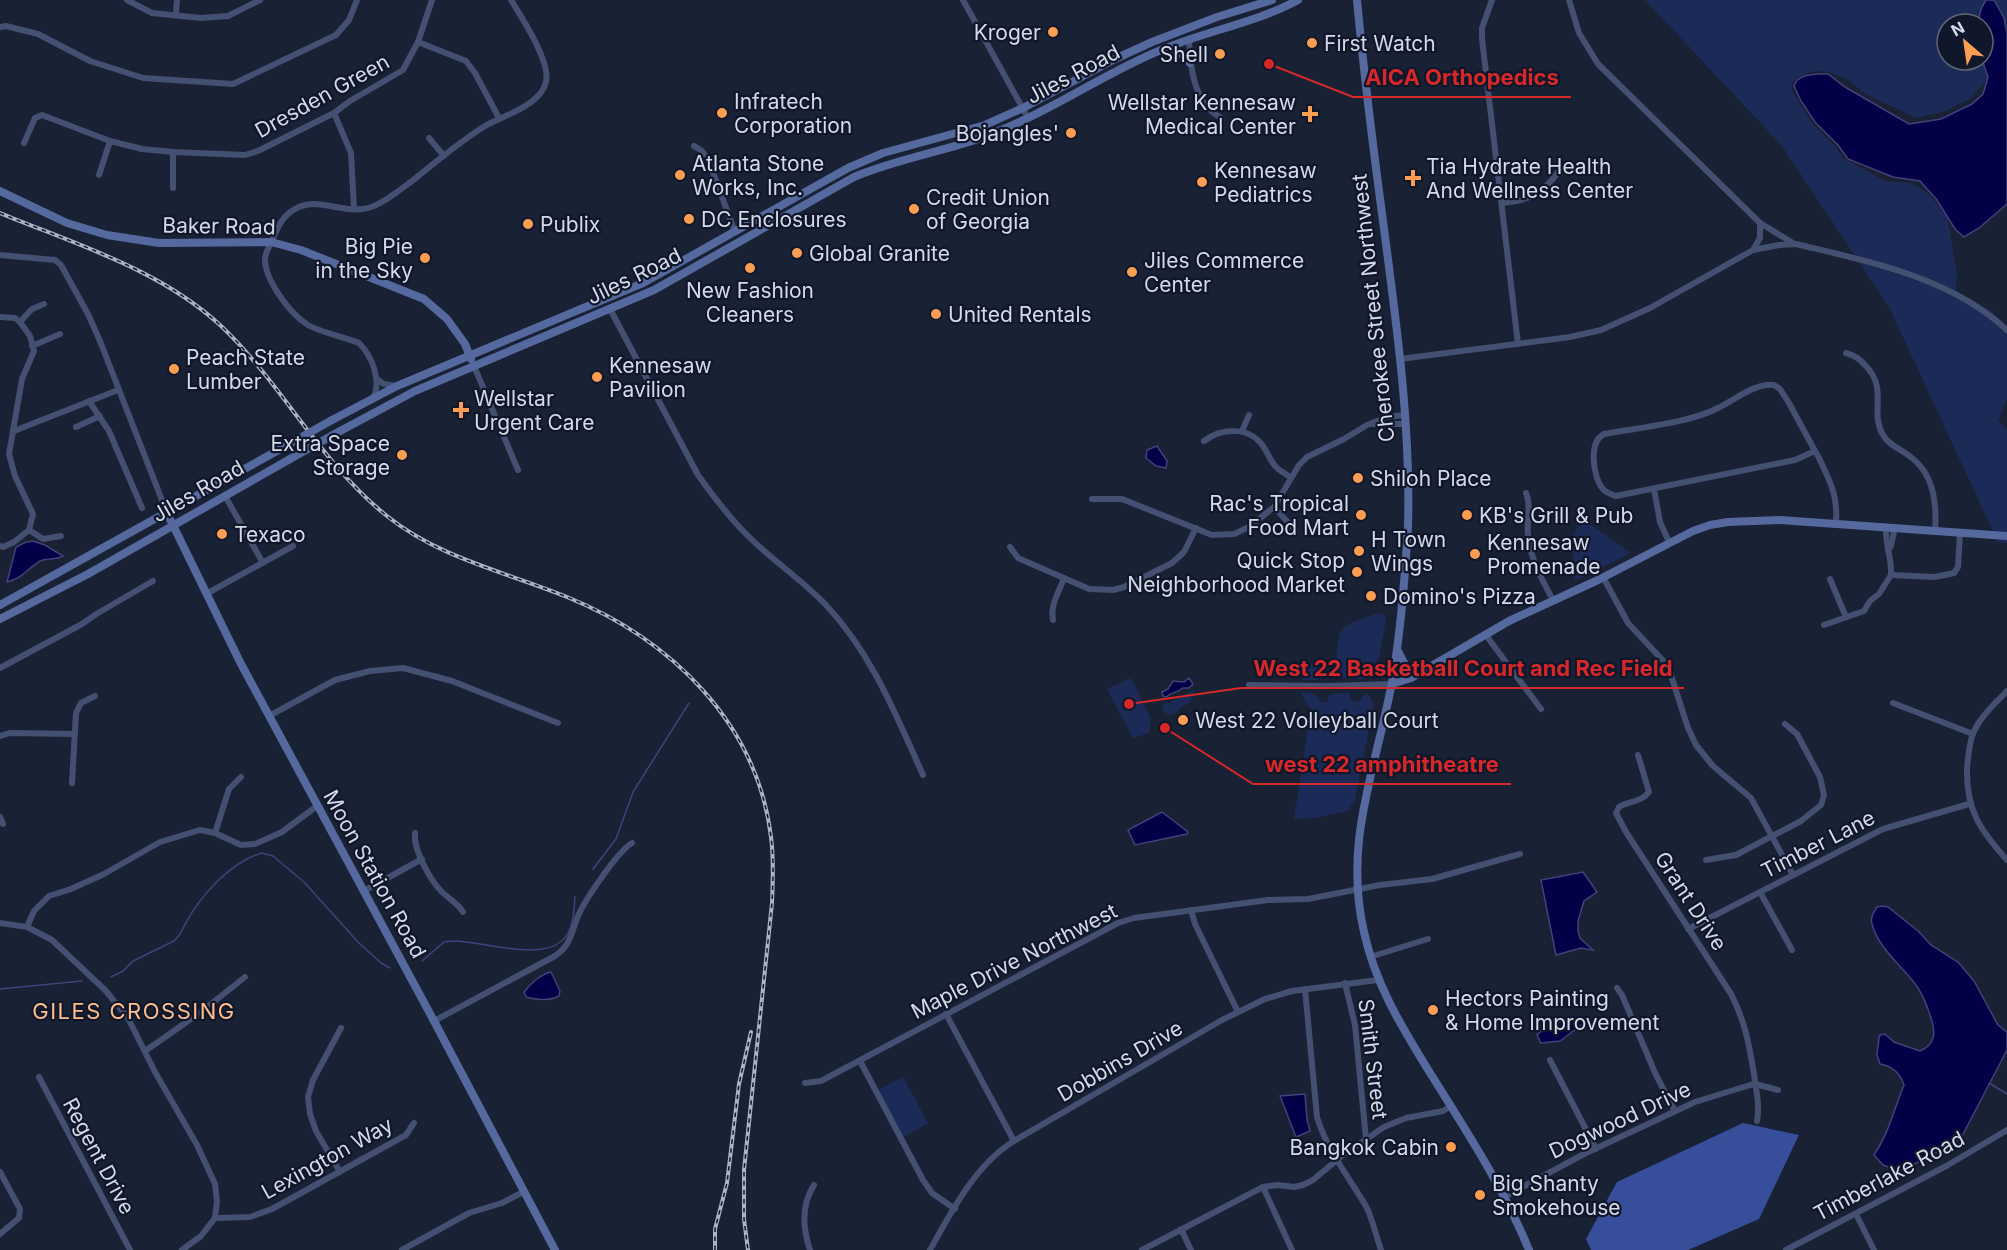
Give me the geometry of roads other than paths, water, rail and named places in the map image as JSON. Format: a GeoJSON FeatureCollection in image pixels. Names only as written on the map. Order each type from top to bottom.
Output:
{"type":"FeatureCollection","features":[{"type":"Feature","properties":{"kind":"street"},"geometry":{"type":"LineString","coordinates":[[127,0],[152,13],[201,18],[228,16],[260,0]]}},
{"type":"Feature","properties":{"kind":"street"},"geometry":{"type":"LineString","coordinates":[[176,14],[177,0]]}},
{"type":"Feature","properties":{"kind":"street"},"geometry":{"type":"LineString","coordinates":[[0,27],[6,26],[38,34],[90,61],[143,78],[234,84],[336,35],[349,20],[357,0]]}},
{"type":"Feature","properties":{"kind":"street","name":"Dresden Green"},"geometry":{"type":"LineString","coordinates":[[24,142],[35,117],[42,115],[110,141],[142,149],[252,154],[334,113],[403,70],[418,42],[432,0]]}},
{"type":"Feature","properties":{"kind":"street"},"geometry":{"type":"LineString","coordinates":[[373,399],[378,390],[377,379],[368,356],[359,343],[309,326],[299,318],[271,282],[266,266],[266,253],[280,222],[301,206],[316,204],[336,208],[368,208],[387,199],[499,118],[536,98],[543,89],[546,76],[545,65],[511,0]]}},
{"type":"Feature","properties":{"kind":"street"},"geometry":{"type":"LineString","coordinates":[[963,0],[1028,118]]}},
{"type":"Feature","properties":{"kind":"street","name":"Jiles Road"},"geometry":{"type":"LineString","coordinates":[[0,605],[397,386],[644,283],[830,177],[889,152],[965,132],[1023,108],[1152,42],[1217,17],[1272,0]]}},
{"type":"Feature","properties":{"kind":"street","name":"Jiles Road"},"geometry":{"type":"LineString","coordinates":[[0,619],[88,574],[397,399],[675,279],[854,177],[900,160],[970,142],[1028,118],[1162,49],[1274,11],[1298,0]]}},
{"type":"Feature","properties":{"kind":"street","name":"Cherokee Street Northwest"},"geometry":{"type":"LineString","coordinates":[[1357,0],[1400,358],[1407,527],[1402,613],[1397,650],[1392,684],[1364,800],[1356,855],[1357,889],[1370,957],[1378,980],[1395,1015],[1504,1197],[1528,1250]]}},
{"type":"Feature","properties":{"kind":"street"},"geometry":{"type":"LineString","coordinates":[[1492,0],[1484,21],[1482,39],[1518,344]]}},
{"type":"Feature","properties":{"kind":"street"},"geometry":{"type":"LineString","coordinates":[[1569,0],[1579,33],[1598,64],[1760,223],[1796,244],[1857,259],[1938,286],[1978,306],[2007,330]]}},
{"type":"Feature","properties":{"kind":"street"},"geometry":{"type":"LineString","coordinates":[[1189,40],[1193,79],[1209,110],[1220,117]]}},
{"type":"Feature","properties":{"kind":"street"},"geometry":{"type":"LineString","coordinates":[[418,42],[466,61],[499,118]]}},
{"type":"Feature","properties":{"kind":"street"},"geometry":{"type":"LineString","coordinates":[[1162,49],[1176,51],[1185,56],[1190,63]]}},
{"type":"Feature","properties":{"kind":"street"},"geometry":{"type":"LineString","coordinates":[[334,113],[351,153],[354,209]]}},
{"type":"Feature","properties":{"kind":"street"},"geometry":{"type":"LineString","coordinates":[[429,138],[444,156]]}},
{"type":"Feature","properties":{"kind":"street"},"geometry":{"type":"LineString","coordinates":[[99,175],[110,141]]}},
{"type":"Feature","properties":{"kind":"street"},"geometry":{"type":"LineString","coordinates":[[694,146],[708,159],[735,232]]}},
{"type":"Feature","properties":{"kind":"street"},"geometry":{"type":"LineString","coordinates":[[173,152],[173,188]]}},
{"type":"Feature","properties":{"kind":"street"},"geometry":{"type":"LineString","coordinates":[[1502,203],[1519,201],[1540,192],[1550,184],[1558,171]]}},
{"type":"Feature","properties":{"kind":"street","name":"Baker Road"},"geometry":{"type":"LineString","coordinates":[[0,191],[67,223],[107,236],[159,243],[271,242],[301,249],[424,298],[447,319],[464,343],[474,366]]}},
{"type":"Feature","properties":{"kind":"street"},"geometry":{"type":"LineString","coordinates":[[1753,250],[1760,238],[1760,223]]}},
{"type":"Feature","properties":{"kind":"street"},"geometry":{"type":"LineString","coordinates":[[1400,358],[1570,337],[1610,326],[1650,308],[1753,250],[1796,244]]}},
{"type":"Feature","properties":{"kind":"street"},"geometry":{"type":"LineString","coordinates":[[0,255],[55,260],[61,265],[88,314],[167,513]]}},
{"type":"Feature","properties":{"kind":"street"},"geometry":{"type":"LineString","coordinates":[[20,322],[32,309],[44,304]]}},
{"type":"Feature","properties":{"kind":"street"},"geometry":{"type":"LineString","coordinates":[[610,309],[699,475],[715,498],[748,536],[826,605],[860,646],[887,694],[923,775]]}},
{"type":"Feature","properties":{"kind":"street"},"geometry":{"type":"LineString","coordinates":[[0,317],[15,318],[20,322],[30,336],[32,346],[32,356],[22,379],[9,454],[33,514],[29,530],[14,542],[0,546]]}},
{"type":"Feature","properties":{"kind":"street"},"geometry":{"type":"LineString","coordinates":[[32,346],[60,334]]}},
{"type":"Feature","properties":{"kind":"street"},"geometry":{"type":"LineString","coordinates":[[1846,353],[1858,358],[1876,380],[1881,433],[1890,443],[1921,466],[1927,476],[1936,501],[1935,530]]}},
{"type":"Feature","properties":{"kind":"street"},"geometry":{"type":"LineString","coordinates":[[474,366],[518,470]]}},
{"type":"Feature","properties":{"kind":"street"},"geometry":{"type":"LineString","coordinates":[[377,379],[384,384],[397,386]]}},
{"type":"Feature","properties":{"kind":"street"},"geometry":{"type":"LineString","coordinates":[[1815,451],[1795,460],[1616,496],[1603,489],[1598,478],[1594,445],[1599,437],[1709,412],[1764,385],[1774,385],[1785,396],[1815,451],[1836,495],[1836,523]]}},
{"type":"Feature","properties":{"kind":"street"},"geometry":{"type":"LineString","coordinates":[[14,431],[118,390]]}},
{"type":"Feature","properties":{"kind":"street"},"geometry":{"type":"LineString","coordinates":[[89,401],[110,431],[142,508]]}},
{"type":"Feature","properties":{"kind":"street"},"geometry":{"type":"LineString","coordinates":[[76,427],[100,416]]}},
{"type":"Feature","properties":{"kind":"street"},"geometry":{"type":"LineString","coordinates":[[1242,431],[1249,416]]}},
{"type":"Feature","properties":{"kind":"street"},"geometry":{"type":"LineString","coordinates":[[1092,499],[1122,499],[1212,535],[1234,534],[1249,527],[1274,507],[1299,465],[1307,457],[1367,425],[1404,419]]}},
{"type":"Feature","properties":{"kind":"street"},"geometry":{"type":"LineString","coordinates":[[1203,441],[1218,433],[1231,430],[1242,431],[1260,442],[1274,466],[1291,478]]}},
{"type":"Feature","properties":{"kind":"street"},"geometry":{"type":"LineString","coordinates":[[1654,489],[1660,522],[1669,542]]}},
{"type":"Feature","properties":{"kind":"street"},"geometry":{"type":"LineString","coordinates":[[1526,493],[1529,499],[1527,526],[1531,554],[1553,600]]}},
{"type":"Feature","properties":{"kind":"street"},"geometry":{"type":"LineString","coordinates":[[225,496],[263,563]]}},
{"type":"Feature","properties":{"kind":"street"},"geometry":{"type":"LineString","coordinates":[[1274,507],[1294,530]]}},
{"type":"Feature","properties":{"kind":"street","name":"Moon Station Road"},"geometry":{"type":"LineString","coordinates":[[167,513],[269,716],[555,1250]]}},
{"type":"Feature","properties":{"kind":"street"},"geometry":{"type":"LineString","coordinates":[[1249,685],[1392,684],[1406,680],[1485,634],[1669,542],[1704,527],[1736,521],[1771,519],[2007,536]]}},
{"type":"Feature","properties":{"kind":"street"},"geometry":{"type":"LineString","coordinates":[[1824,625],[1864,611],[1892,575],[1888,550],[1891,546],[1891,527]]}},
{"type":"Feature","properties":{"kind":"street"},"geometry":{"type":"LineString","coordinates":[[1011,547],[1018,558],[1089,589],[1101,591],[1124,587],[1179,558],[1196,528]]}},
{"type":"Feature","properties":{"kind":"street"},"geometry":{"type":"LineString","coordinates":[[29,530],[43,539],[61,536]]}},
{"type":"Feature","properties":{"kind":"street"},"geometry":{"type":"LineString","coordinates":[[1892,575],[1935,577],[1954,573],[1958,567],[1960,532]]}},
{"type":"Feature","properties":{"kind":"street"},"geometry":{"type":"LineString","coordinates":[[206,594],[293,546]]}},
{"type":"Feature","properties":{"kind":"street"},"geometry":{"type":"LineString","coordinates":[[1603,577],[1628,623],[1668,666],[1688,728],[1696,745],[1713,766],[1751,798],[1793,875]]}},
{"type":"Feature","properties":{"kind":"street"},"geometry":{"type":"LineString","coordinates":[[1053,620],[1052,612],[1064,578]]}},
{"type":"Feature","properties":{"kind":"street"},"geometry":{"type":"LineString","coordinates":[[1830,579],[1846,617]]}},
{"type":"Feature","properties":{"kind":"street"},"geometry":{"type":"LineString","coordinates":[[0,668],[82,624],[153,581]]}},
{"type":"Feature","properties":{"kind":"street"},"geometry":{"type":"LineString","coordinates":[[1485,634],[1541,709]]}},
{"type":"Feature","properties":{"kind":"street"},"geometry":{"type":"LineString","coordinates":[[1397,650],[1406,667],[1423,671]]}},
{"type":"Feature","properties":{"kind":"street"},"geometry":{"type":"LineString","coordinates":[[269,716],[335,680],[370,671],[403,668],[452,681],[558,723]]}},
{"type":"Feature","properties":{"kind":"street"},"geometry":{"type":"LineString","coordinates":[[2007,691],[1994,704],[1973,734],[1968,758],[1967,782],[1970,804],[1991,842],[2007,860]]}},
{"type":"Feature","properties":{"kind":"street"},"geometry":{"type":"LineString","coordinates":[[72,783],[77,707],[95,696]]}},
{"type":"Feature","properties":{"kind":"street"},"geometry":{"type":"LineString","coordinates":[[1893,703],[1973,734]]}},
{"type":"Feature","properties":{"kind":"street"},"geometry":{"type":"LineString","coordinates":[[1706,860],[1736,855],[1813,813],[1821,805],[1824,795],[1820,777],[1797,734],[1785,724]]}},
{"type":"Feature","properties":{"kind":"street"},"geometry":{"type":"LineString","coordinates":[[0,736],[74,734]]}},
{"type":"Feature","properties":{"kind":"street","name":"Grant Drive"},"geometry":{"type":"LineString","coordinates":[[1638,755],[1649,792],[1640,800],[1619,807],[1616,813],[1624,834],[1731,994],[1742,1016],[1749,1040],[1755,1084]]}},
{"type":"Feature","properties":{"kind":"street"},"geometry":{"type":"LineString","coordinates":[[215,834],[229,789],[241,777]]}},
{"type":"Feature","properties":{"kind":"street","name":"Timber Lane"},"geometry":{"type":"LineString","coordinates":[[1688,929],[1883,829],[1970,804]]}},
{"type":"Feature","properties":{"kind":"street"},"geometry":{"type":"LineString","coordinates":[[27,927],[34,911],[48,896],[71,889],[104,874],[171,838],[200,830],[241,845],[263,842],[282,832],[317,806]]}},
{"type":"Feature","properties":{"kind":"street"},"geometry":{"type":"LineString","coordinates":[[415,833],[414,841],[439,889],[463,912]]}},
{"type":"Feature","properties":{"kind":"street"},"geometry":{"type":"LineString","coordinates":[[434,1021],[564,950],[585,904],[620,853],[632,843]]}},
{"type":"Feature","properties":{"kind":"street","name":"Maple Drive Northwest"},"geometry":{"type":"LineString","coordinates":[[805,1083],[821,1082],[1118,922],[1268,900],[1308,899],[1357,889],[1432,879],[1520,854]]}},
{"type":"Feature","properties":{"kind":"street"},"geometry":{"type":"LineString","coordinates":[[364,891],[422,859]]}},
{"type":"Feature","properties":{"kind":"street"},"geometry":{"type":"LineString","coordinates":[[1760,892],[1791,950]]}},
{"type":"Feature","properties":{"kind":"street"},"geometry":{"type":"LineString","coordinates":[[1191,910],[1195,924],[1238,1012]]}},
{"type":"Feature","properties":{"kind":"street"},"geometry":{"type":"LineString","coordinates":[[0,923],[27,927],[52,940],[105,990],[128,1018],[215,1184],[217,1201],[215,1218],[201,1236],[182,1250]]}},
{"type":"Feature","properties":{"kind":"street"},"geometry":{"type":"LineString","coordinates":[[1370,957],[1428,939]]}},
{"type":"Feature","properties":{"kind":"street"},"geometry":{"type":"LineString","coordinates":[[145,1051],[201,1012],[245,977]]}},
{"type":"Feature","properties":{"kind":"street","name":"Dobbins Drive"},"geometry":{"type":"LineString","coordinates":[[930,1250],[982,1167],[1000,1150],[1238,1012],[1279,995],[1305,989],[1378,980]]}},
{"type":"Feature","properties":{"kind":"street","name":"Smith Street"},"geometry":{"type":"LineString","coordinates":[[1345,983],[1355,1025],[1366,1139]]}},
{"type":"Feature","properties":{"kind":"street"},"geometry":{"type":"LineString","coordinates":[[1617,988],[1656,1075],[1675,1111]]}},
{"type":"Feature","properties":{"kind":"street"},"geometry":{"type":"LineString","coordinates":[[1305,989],[1317,1117],[1336,1161],[1367,1209],[1382,1250]]}},
{"type":"Feature","properties":{"kind":"street"},"geometry":{"type":"LineString","coordinates":[[946,1014],[1014,1142]]}},
{"type":"Feature","properties":{"kind":"street"},"geometry":{"type":"LineString","coordinates":[[340,1172],[316,1131],[310,1114],[308,1097],[313,1080],[341,1028]]}},
{"type":"Feature","properties":{"kind":"street"},"geometry":{"type":"LineString","coordinates":[[1550,1060],[1596,1149]]}},
{"type":"Feature","properties":{"kind":"street"},"geometry":{"type":"LineString","coordinates":[[860,1061],[923,1180],[932,1193],[955,1209]]}},
{"type":"Feature","properties":{"kind":"street","name":"Regent Drive"},"geometry":{"type":"LineString","coordinates":[[39,1077],[130,1250]]}},
{"type":"Feature","properties":{"kind":"street"},"geometry":{"type":"LineString","coordinates":[[1755,1084],[1759,1098],[1757,1121]]}},
{"type":"Feature","properties":{"kind":"street","name":"Dogwood Drive"},"geometry":{"type":"LineString","coordinates":[[1504,1197],[1596,1149],[1675,1111],[1715,1095],[1755,1084],[1778,1090]]}},
{"type":"Feature","properties":{"kind":"street"},"geometry":{"type":"LineString","coordinates":[[1142,1250],[1263,1187],[1278,1185],[1294,1187],[1313,1180],[1366,1139],[1393,1122],[1443,1111],[1451,1106]]}},
{"type":"Feature","properties":{"kind":"street","name":"Lexington Way"},"geometry":{"type":"LineString","coordinates":[[215,1218],[250,1217],[272,1209],[406,1135],[414,1123]]}},
{"type":"Feature","properties":{"kind":"street"},"geometry":{"type":"LineString","coordinates":[[2005,1131],[2007,1139]]}},
{"type":"Feature","properties":{"kind":"street","name":"Timberlake Road"},"geometry":{"type":"LineString","coordinates":[[1786,1250],[1948,1165],[2005,1131]]}},
{"type":"Feature","properties":{"kind":"street"},"geometry":{"type":"LineString","coordinates":[[0,1172],[20,1209],[20,1215],[0,1234]]}},
{"type":"Feature","properties":{"kind":"street"},"geometry":{"type":"LineString","coordinates":[[810,1250],[805,1210],[808,1195],[814,1185]]}},
{"type":"Feature","properties":{"kind":"street"},"geometry":{"type":"LineString","coordinates":[[1263,1187],[1292,1250]]}},
{"type":"Feature","properties":{"kind":"street"},"geometry":{"type":"LineString","coordinates":[[402,1250],[413,1247],[469,1213],[502,1203],[523,1192]]}},
{"type":"Feature","properties":{"kind":"street"},"geometry":{"type":"LineString","coordinates":[[1856,1214],[1874,1250]]}},
{"type":"Feature","properties":{"kind":"street"},"geometry":{"type":"LineString","coordinates":[[1181,1229],[1191,1250]]}},
{"type":"Feature","properties":{"kind":"waterway"},"geometry":{"type":"LineString","coordinates":[[593,869],[616,839],[633,792],[689,703]]}},
{"type":"Feature","properties":{"kind":"waterway"},"geometry":{"type":"LineString","coordinates":[[111,977],[123,971],[133,961],[174,941],[200,901],[218,880],[240,863],[262,853],[273,856],[304,882],[358,942],[390,968]]}},
{"type":"Feature","properties":{"kind":"waterway"},"geometry":{"type":"LineString","coordinates":[[422,961],[444,942],[464,941],[531,950],[559,943],[570,929],[575,897]]}},
{"type":"Feature","properties":{"kind":"waterway"},"geometry":{"type":"LineString","coordinates":[[0,989],[82,981]]}},
{"type":"Feature","properties":{"kind":"waterway"},"geometry":{"type":"LineString","coordinates":[[1989,1083],[2007,1094]]}},
{"type":"Feature","properties":{"kind":"railway"},"geometry":{"type":"LineString","coordinates":[[0,213],[86,247],[143,273],[196,305],[242,348],[341,472],[387,516],[428,543],[474,563],[567,597],[605,615],[640,636],[673,661],[702,690],[727,722],[748,757],[762,795],[771,837],[773,862],[772,903],[744,1170],[744,1219],[748,1250]]}},
{"type":"Feature","properties":{"kind":"railway"},"geometry":{"type":"LineString","coordinates":[[715,1250],[715,1229],[727,1183],[739,1084],[751,1032]]}},
{"type":"Feature","properties":{"kind":"place","name":"Kroger"},"geometry":{"type":"Point","coordinates":[1053,32]}},
{"type":"Feature","properties":{"kind":"place","name":"First Watch"},"geometry":{"type":"Point","coordinates":[1312,43]}},
{"type":"Feature","properties":{"kind":"place","name":"Shell"},"geometry":{"type":"Point","coordinates":[1220,54]}},
{"type":"Feature","properties":{"kind":"place","name":"AICA Orthopedics"},"geometry":{"type":"Point","coordinates":[1269,64]}},
{"type":"Feature","properties":{"kind":"place","name":"Infratech Corporation"},"geometry":{"type":"Point","coordinates":[722,113]}},
{"type":"Feature","properties":{"kind":"place","name":"Wellstar Kennesaw Medical Center"},"geometry":{"type":"Point","coordinates":[1310,114]}},
{"type":"Feature","properties":{"kind":"place","name":"Bojangles'"},"geometry":{"type":"Point","coordinates":[1071,133]}},
{"type":"Feature","properties":{"kind":"place","name":"Atlanta Stone Works, Inc."},"geometry":{"type":"Point","coordinates":[680,175]}},
{"type":"Feature","properties":{"kind":"place","name":"Tia Hydrate Health And Wellness Center"},"geometry":{"type":"Point","coordinates":[1413,178]}},
{"type":"Feature","properties":{"kind":"place","name":"Kennesaw Pediatrics"},"geometry":{"type":"Point","coordinates":[1202,182]}},
{"type":"Feature","properties":{"kind":"place","name":"Credit Union of Georgia"},"geometry":{"type":"Point","coordinates":[914,209]}},
{"type":"Feature","properties":{"kind":"place","name":"DC Enclosures"},"geometry":{"type":"Point","coordinates":[689,219]}},
{"type":"Feature","properties":{"kind":"place","name":"Publix"},"geometry":{"type":"Point","coordinates":[528,224]}},
{"type":"Feature","properties":{"kind":"place","name":"Global Granite"},"geometry":{"type":"Point","coordinates":[797,253]}},
{"type":"Feature","properties":{"kind":"place","name":"Big Pie in the Sky"},"geometry":{"type":"Point","coordinates":[425,258]}},
{"type":"Feature","properties":{"kind":"place","name":"New Fashion Cleaners"},"geometry":{"type":"Point","coordinates":[750,268]}},
{"type":"Feature","properties":{"kind":"place","name":"Jiles Commerce Center"},"geometry":{"type":"Point","coordinates":[1132,272]}},
{"type":"Feature","properties":{"kind":"place","name":"United Rentals"},"geometry":{"type":"Point","coordinates":[936,314]}},
{"type":"Feature","properties":{"kind":"place","name":"Peach State Lumber"},"geometry":{"type":"Point","coordinates":[174,369]}},
{"type":"Feature","properties":{"kind":"place","name":"Kennesaw Pavilion"},"geometry":{"type":"Point","coordinates":[597,377]}},
{"type":"Feature","properties":{"kind":"place","name":"Wellstar Urgent Care"},"geometry":{"type":"Point","coordinates":[461,410]}},
{"type":"Feature","properties":{"kind":"place","name":"Extra Space Storage"},"geometry":{"type":"Point","coordinates":[402,455]}},
{"type":"Feature","properties":{"kind":"place","name":"Shiloh Place"},"geometry":{"type":"Point","coordinates":[1358,478]}},
{"type":"Feature","properties":{"kind":"place","name":"Rac's Tropical Food Mart"},"geometry":{"type":"Point","coordinates":[1361,515]}},
{"type":"Feature","properties":{"kind":"place","name":"KB's Grill & Pub"},"geometry":{"type":"Point","coordinates":[1467,515]}},
{"type":"Feature","properties":{"kind":"place","name":"Texaco"},"geometry":{"type":"Point","coordinates":[222,534]}},
{"type":"Feature","properties":{"kind":"place","name":"H Town Wings"},"geometry":{"type":"Point","coordinates":[1359,551]}},
{"type":"Feature","properties":{"kind":"place","name":"Kennesaw Promenade"},"geometry":{"type":"Point","coordinates":[1475,554]}},
{"type":"Feature","properties":{"kind":"place","name":"Quick Stop Neighborhood Market"},"geometry":{"type":"Point","coordinates":[1357,572]}},
{"type":"Feature","properties":{"kind":"place","name":"Domino's Pizza"},"geometry":{"type":"Point","coordinates":[1371,596]}},
{"type":"Feature","properties":{"kind":"place","name":"West 22 Basketball Court and Rec Field"},"geometry":{"type":"Point","coordinates":[1129,704]}},
{"type":"Feature","properties":{"kind":"place","name":"West 22 Volleyball Court"},"geometry":{"type":"Point","coordinates":[1183,720]}},
{"type":"Feature","properties":{"kind":"place","name":"west 22 amphitheatre"},"geometry":{"type":"Point","coordinates":[1165,728]}},
{"type":"Feature","properties":{"kind":"place","name":"Hectors Painting & Home Improvement"},"geometry":{"type":"Point","coordinates":[1433,1010]}},
{"type":"Feature","properties":{"kind":"place","name":"Bangkok Cabin"},"geometry":{"type":"Point","coordinates":[1451,1147]}},
{"type":"Feature","properties":{"kind":"place","name":"Big Shanty Smokehouse"},"geometry":{"type":"Point","coordinates":[1480,1195]}},
{"type":"Feature","properties":{"kind":"district","name":"GILES CROSSING"},"geometry":{"type":"Point","coordinates":[134,1011]}}]}
